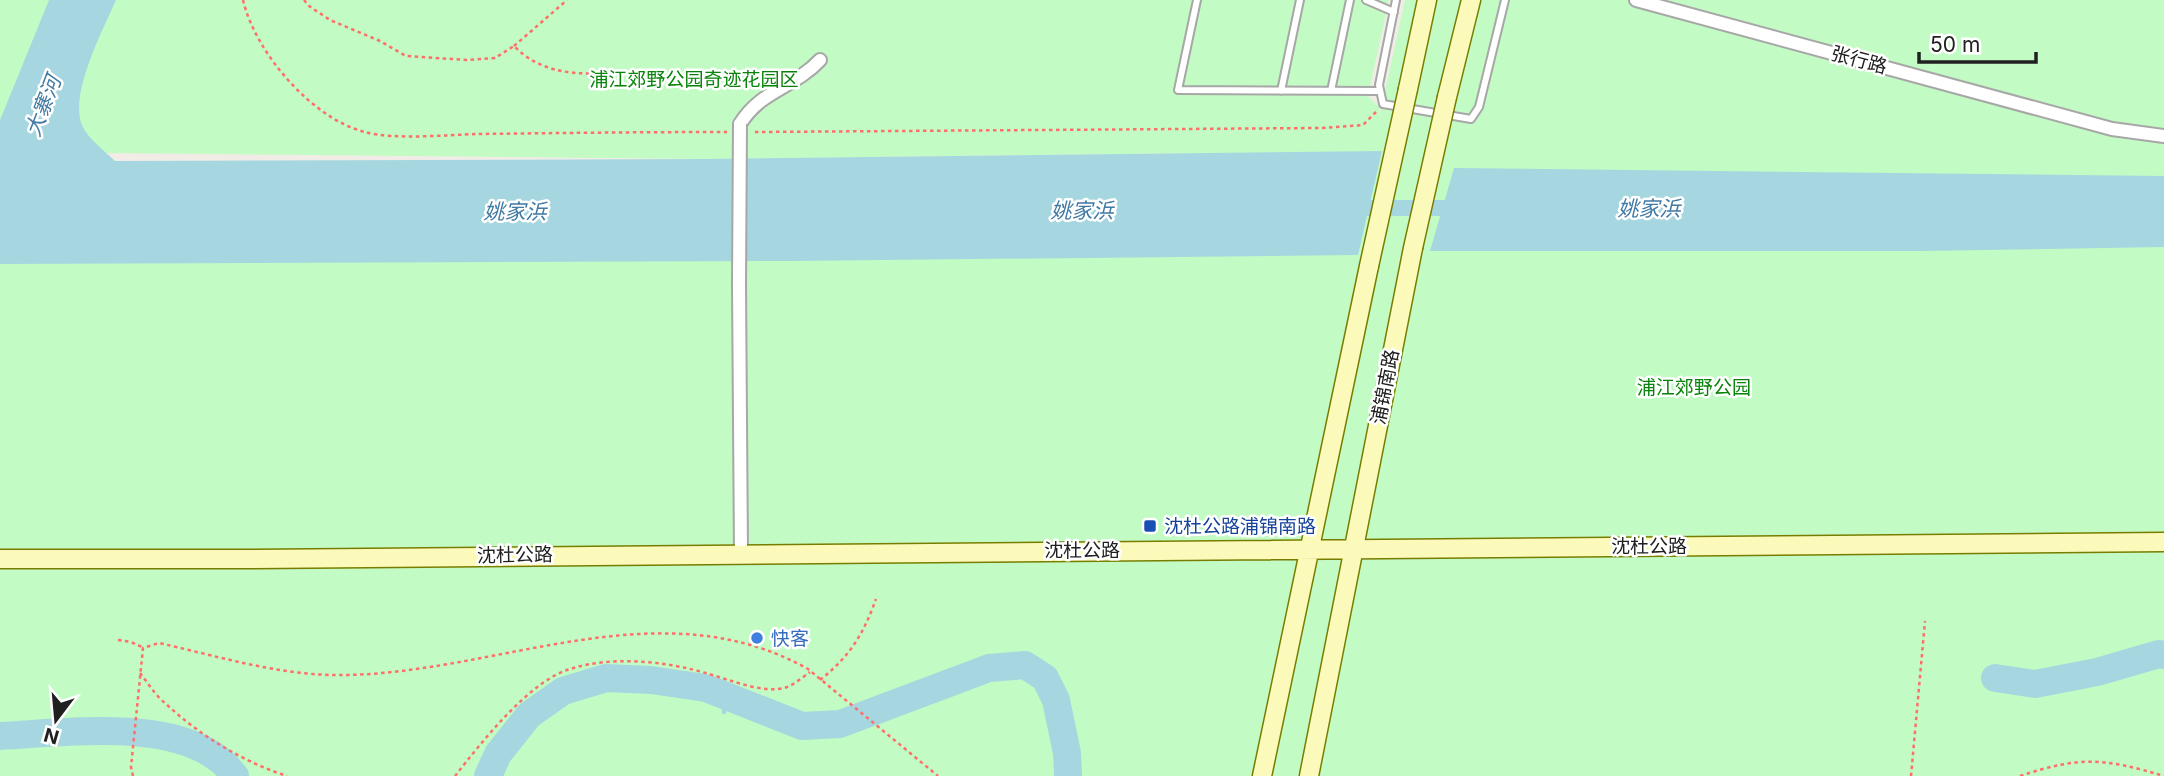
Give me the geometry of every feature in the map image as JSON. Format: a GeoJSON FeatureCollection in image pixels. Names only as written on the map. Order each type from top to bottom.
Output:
{"type":"FeatureCollection","features":[{"type":"Feature","properties":{"kind":"street"},"geometry":{"type":"LineString","coordinates":[[1262,776],[1427,0]]}},
{"type":"Feature","properties":{"kind":"street","name":"浦锦南路"},"geometry":{"type":"LineString","coordinates":[[1308,776],[1413,248],[1471,0]]}},
{"type":"Feature","properties":{"kind":"street","name":"张行路"},"geometry":{"type":"LineString","coordinates":[[1636,0],[2112,129],[2164,136]]}},
{"type":"Feature","properties":{"kind":"street"},"geometry":{"type":"LineString","coordinates":[[741,553],[741,129],[749,110],[772,92],[807,74],[820,60]]}},
{"type":"Feature","properties":{"kind":"street","name":"沈杜公路"},"geometry":{"type":"LineString","coordinates":[[0,559],[2164,542]]}},
{"type":"Feature","properties":{"kind":"lane"},"geometry":{"type":"LineString","coordinates":[[1198,0],[1178,90],[1380,91]]}},
{"type":"Feature","properties":{"kind":"lane"},"geometry":{"type":"LineString","coordinates":[[1280,91],[1300,0]]}},
{"type":"Feature","properties":{"kind":"lane"},"geometry":{"type":"LineString","coordinates":[[1331,91],[1350,0]]}},
{"type":"Feature","properties":{"kind":"lane"},"geometry":{"type":"LineString","coordinates":[[1366,0],[1394,12]]}},
{"type":"Feature","properties":{"kind":"lane"},"geometry":{"type":"LineString","coordinates":[[1396,0],[1379,85],[1383,104],[1471,119],[1479,107],[1505,0]]}},
{"type":"Feature","properties":{"kind":"path"},"geometry":{"type":"LineString","coordinates":[[243,0],[253,28],[282,74],[323,111],[364,132],[420,135],[741,129],[1322,128],[1363,125],[1383,104]]}},
{"type":"Feature","properties":{"kind":"path"},"geometry":{"type":"LineString","coordinates":[[304,0],[330,20],[380,41],[406,56],[467,60],[495,58],[514,46],[567,0]]}},
{"type":"Feature","properties":{"kind":"path"},"geometry":{"type":"LineString","coordinates":[[514,46],[544,67],[582,74],[600,73]]}},
{"type":"Feature","properties":{"kind":"path"},"geometry":{"type":"LineString","coordinates":[[820,680],[841,663],[855,646],[869,620],[876,599]]}},
{"type":"Feature","properties":{"kind":"path"},"geometry":{"type":"LineString","coordinates":[[1911,776],[1925,621]]}},
{"type":"Feature","properties":{"kind":"path"},"geometry":{"type":"LineString","coordinates":[[118,640],[143,648],[159,643],[298,673],[337,676],[432,666],[607,636],[669,633],[717,638],[771,650],[811,672],[938,776]]}},
{"type":"Feature","properties":{"kind":"path"},"geometry":{"type":"LineString","coordinates":[[132,776],[143,648]]}},
{"type":"Feature","properties":{"kind":"path"},"geometry":{"type":"LineString","coordinates":[[456,776],[508,714],[538,688],[565,671],[591,665],[629,662],[705,673],[763,689],[786,688],[811,672]]}},
{"type":"Feature","properties":{"kind":"path"},"geometry":{"type":"LineString","coordinates":[[140,673],[163,702],[200,732],[233,752],[287,776]]}},
{"type":"Feature","properties":{"kind":"path"},"geometry":{"type":"LineString","coordinates":[[2020,776],[2079,761],[2107,761],[2164,776]]}},
{"type":"Feature","properties":{"kind":"green space","name":"浦江郊野公园"},"geometry":{"type":"Polygon","coordinates":[[[0,0],[1389,0],[1368,96],[1380,108],[1379,118],[1405,0],[2164,0],[2164,776],[0,776],[0,175],[1208,153],[705,159],[0,152],[0,0]]]}},
{"type":"Feature","properties":{"kind":"water","name":"大寨河"},"geometry":{"type":"Polygon","coordinates":[[[49,0],[116,0],[89,62],[79,112],[88,135],[115,161],[705,159],[1382,151],[1358,255],[792,261],[0,264],[0,120],[49,0]]]}},
{"type":"Feature","properties":{"kind":"water"},"geometry":{"type":"Polygon","coordinates":[[[1454,168],[2164,176],[2164,247],[1921,251],[1430,251],[1454,168]]]}},
{"type":"Feature","properties":{"kind":"waterway","name":"姚家浜"},"geometry":{"type":"LineString","coordinates":[[1347,208],[1462,208]]}},
{"type":"Feature","properties":{"kind":"waterway"},"geometry":{"type":"LineString","coordinates":[[1995,678],[2035,684],[2164,655]]}},
{"type":"Feature","properties":{"kind":"waterway"},"geometry":{"type":"LineString","coordinates":[[488,776],[498,754],[529,715],[563,691],[606,678],[651,680],[706,688],[802,726],[840,724],[989,668],[1025,665],[1045,678],[1056,700],[1067,753],[1068,776]]}},
{"type":"Feature","properties":{"kind":"waterway"},"geometry":{"type":"LineString","coordinates":[[724,712],[726,695]]}},
{"type":"Feature","properties":{"kind":"waterway"},"geometry":{"type":"LineString","coordinates":[[0,736],[84,731],[144,733],[173,738],[198,747],[222,762],[235,776]]}},
{"type":"Feature","properties":{"kind":"place","name":"沈杜公路浦锦南路"},"geometry":{"type":"Point","coordinates":[1150,526]}},
{"type":"Feature","properties":{"kind":"place","name":"快客"},"geometry":{"type":"Point","coordinates":[757,638]}},
{"type":"Feature","properties":{"kind":"park label","name":"浦江郊野公园奇迹花园区"},"geometry":{"type":"Point","coordinates":[694,79]}}]}
